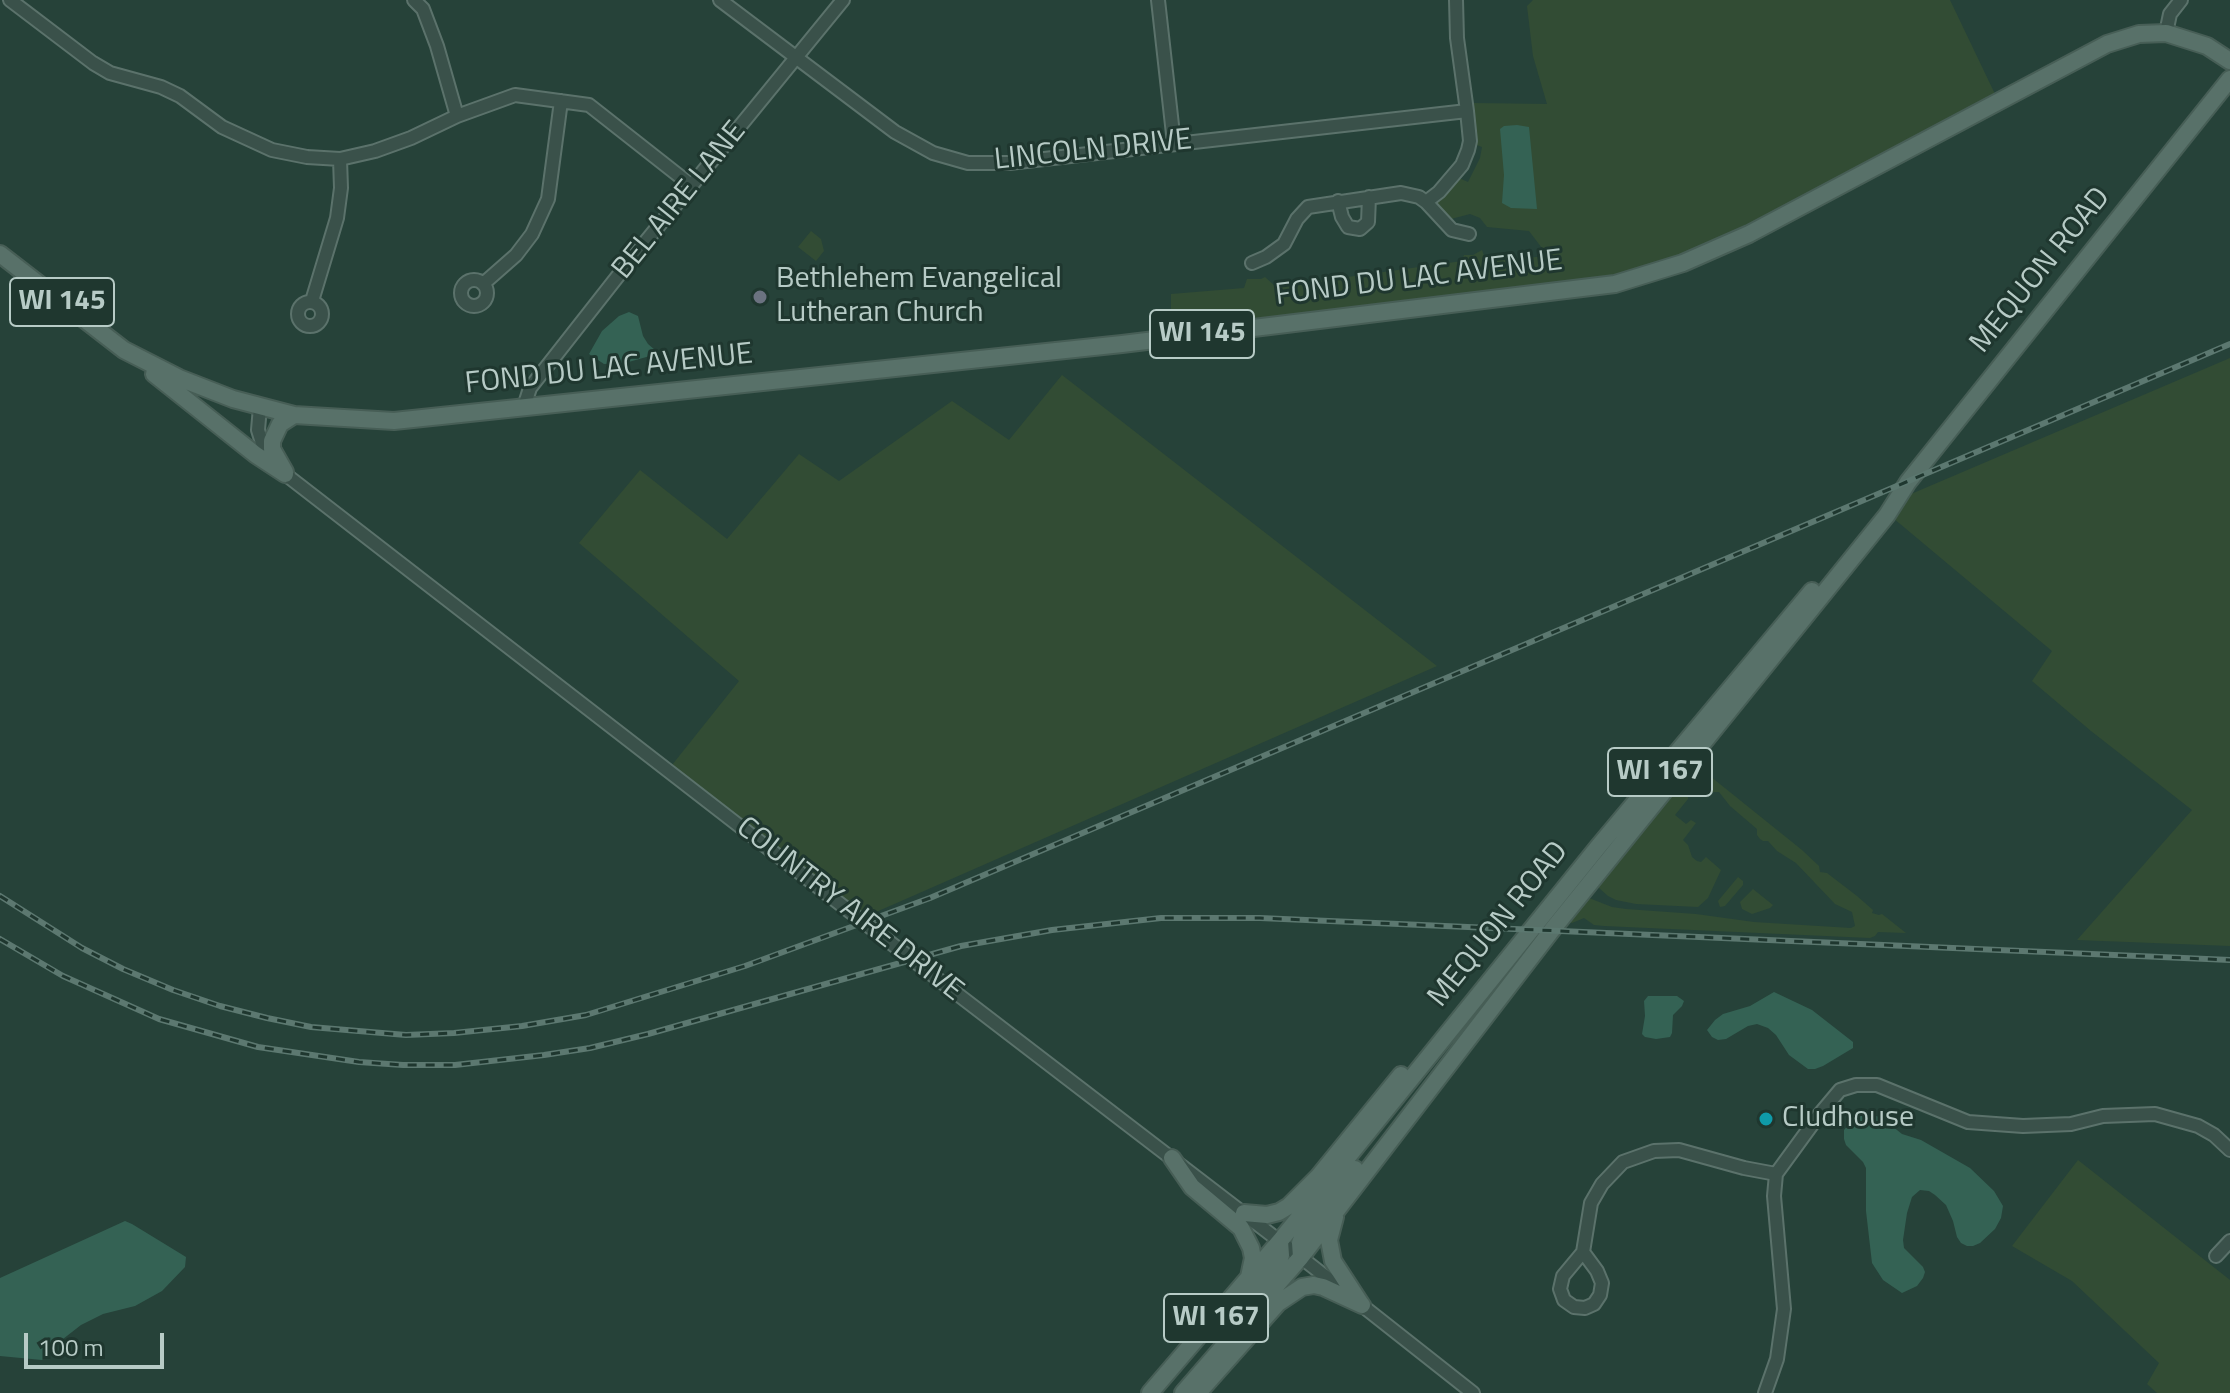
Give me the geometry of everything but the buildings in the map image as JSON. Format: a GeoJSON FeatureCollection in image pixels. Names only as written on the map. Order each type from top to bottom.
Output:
{"type":"FeatureCollection","features":[{"type":"Feature","properties":{"kind":"main road","name":"FOND DU LAC AVENUE"},"geometry":{"type":"LineString","coordinates":[[0,254],[124,350],[179,378],[260,407],[294,415],[394,421],[1122,344],[1615,284],[1683,263],[1749,234],[2107,44],[2139,34],[2166,33],[2207,46],[2230,61]]}},
{"type":"Feature","properties":{"kind":"main road","name":"MEQUON ROAD"},"geometry":{"type":"LineString","coordinates":[[1183,1393],[1301,1257],[1552,930],[1887,515],[1896,498],[2230,79]]}},
{"type":"Feature","properties":{"kind":"main road"},"geometry":{"type":"LineString","coordinates":[[124,350],[256,455],[285,474]]}},
{"type":"Feature","properties":{"kind":"main road"},"geometry":{"type":"LineString","coordinates":[[285,474],[272,449],[272,441],[280,424],[294,415]]}},
{"type":"Feature","properties":{"kind":"main road","name":"MEQUON ROAD"},"geometry":{"type":"LineString","coordinates":[[1150,1393],[1248,1280],[1589,858],[1786,621],[1881,510],[1896,498]]}},
{"type":"Feature","properties":{"kind":"main road"},"geometry":{"type":"LineString","coordinates":[[1244,1213],[1267,1215],[1289,1206],[1318,1177],[1400,1075],[1435,1038],[1454,1025]]}},
{"type":"Feature","properties":{"kind":"main road"},"geometry":{"type":"LineString","coordinates":[[1301,1257],[1300,1243],[1304,1233],[1373,1146],[1432,1053]]}},
{"type":"Feature","properties":{"kind":"main road"},"geometry":{"type":"LineString","coordinates":[[1172,1158],[1192,1187],[1241,1228],[1253,1258],[1248,1280]]}},
{"type":"Feature","properties":{"kind":"main road"},"geometry":{"type":"LineString","coordinates":[[1339,1207],[1331,1228],[1330,1252],[1362,1305]]}},
{"type":"Feature","properties":{"kind":"main road"},"geometry":{"type":"LineString","coordinates":[[1171,1393],[1278,1264],[1280,1241]]}},
{"type":"Feature","properties":{"kind":"main road"},"geometry":{"type":"LineString","coordinates":[[1198,1393],[1278,1303],[1302,1287],[1323,1287],[1362,1305]]}},
{"type":"Feature","properties":{"kind":"street"},"geometry":{"type":"LineString","coordinates":[[10,0],[110,73],[161,87],[180,96],[222,127],[272,150],[340,159],[411,138],[457,116],[515,95],[589,105],[692,186]]}},
{"type":"Feature","properties":{"kind":"street"},"geometry":{"type":"LineString","coordinates":[[414,0],[423,9],[437,46],[457,116]]}},
{"type":"Feature","properties":{"kind":"street","name":"LINCOLN DRIVE"},"geometry":{"type":"LineString","coordinates":[[720,0],[895,132],[933,153],[968,163],[1009,163],[1467,111]]}},
{"type":"Feature","properties":{"kind":"street","name":"BEL AIRE LANE"},"geometry":{"type":"LineString","coordinates":[[524,407],[530,388],[843,0]]}},
{"type":"Feature","properties":{"kind":"street"},"geometry":{"type":"LineString","coordinates":[[1158,0],[1174,143]]}},
{"type":"Feature","properties":{"kind":"street"},"geometry":{"type":"LineString","coordinates":[[1426,202],[1439,192],[1466,158],[1470,141],[1457,38],[1456,0]]}},
{"type":"Feature","properties":{"kind":"street"},"geometry":{"type":"LineString","coordinates":[[2166,33],[2170,14],[2181,0]]}},
{"type":"Feature","properties":{"kind":"street"},"geometry":{"type":"LineString","coordinates":[[483,284],[516,255],[532,234],[548,199],[561,101]]}},
{"type":"Feature","properties":{"kind":"street"},"geometry":{"type":"LineString","coordinates":[[312,301],[337,218],[341,188],[340,159]]}},
{"type":"Feature","properties":{"kind":"street"},"geometry":{"type":"LineString","coordinates":[[1252,263],[1284,244],[1308,207],[1338,201],[1410,193],[1426,202],[1452,230],[1469,234]]}},
{"type":"Feature","properties":{"kind":"street"},"geometry":{"type":"LineString","coordinates":[[1338,201],[1348,227],[1360,229],[1368,222],[1369,197]]}},
{"type":"Feature","properties":{"kind":"street","name":"COUNTRY AIRE DRIVE"},"geometry":{"type":"LineString","coordinates":[[260,407],[258,430],[263,446],[285,474],[1473,1393]]}},
{"type":"Feature","properties":{"kind":"street"},"geometry":{"type":"LineString","coordinates":[[1765,1393],[1777,1359],[1784,1309],[1774,1196],[1776,1174],[1840,1090],[1856,1085],[1877,1085],[1968,1122],[2023,1126],[2071,1124],[2103,1116],[2155,1114],[2198,1126],[2230,1150]]}},
{"type":"Feature","properties":{"kind":"street"},"geometry":{"type":"LineString","coordinates":[[1583,1252],[1591,1203],[1602,1184],[1623,1162],[1654,1151],[1679,1150],[1776,1174]]}},
{"type":"Feature","properties":{"kind":"street"},"geometry":{"type":"LineString","coordinates":[[2216,1256],[2230,1241]]}},
{"type":"Feature","properties":{"kind":"shaded area"},"geometry":{"type":"Polygon","coordinates":[[[1533,0],[1950,0],[1995,94],[1779,210],[1703,248],[1653,266],[1594,281],[1171,329],[1171,294],[1244,288],[1247,279],[1265,277],[1276,287],[1462,261],[1464,255],[1473,255],[1482,250],[1486,261],[1548,256],[1529,231],[1487,227],[1480,218],[1470,214],[1451,219],[1437,205],[1459,178],[1468,182],[1480,158],[1482,147],[1474,144],[1473,103],[1547,104],[1533,56],[1527,6],[1533,0]]]}},
{"type":"Feature","properties":{"kind":"shaded area"},"geometry":{"type":"Polygon","coordinates":[[[1517,125],[1529,127],[1537,209],[1511,208],[1502,203],[1504,175],[1500,129],[1517,125]]]}},
{"type":"Feature","properties":{"kind":"shaded area"},"geometry":{"type":"Polygon","coordinates":[[[811,231],[821,239],[824,251],[816,261],[798,247],[811,231]]]}},
{"type":"Feature","properties":{"kind":"shaded area"},"geometry":{"type":"Polygon","coordinates":[[[629,312],[638,316],[643,336],[655,350],[650,356],[625,363],[604,364],[589,354],[602,331],[619,316],[629,312]]]}},
{"type":"Feature","properties":{"kind":"shaded area"},"geometry":{"type":"Polygon","coordinates":[[[2230,358],[2230,946],[2077,940],[2192,810],[2032,681],[2052,651],[1893,518],[1911,494],[2230,358]]]}},
{"type":"Feature","properties":{"kind":"shaded area"},"geometry":{"type":"Polygon","coordinates":[[[1062,375],[1437,666],[867,916],[672,765],[739,681],[579,543],[640,470],[727,539],[799,454],[839,481],[952,401],[1009,440],[1062,375]]]}},
{"type":"Feature","properties":{"kind":"shaded area"},"geometry":{"type":"Polygon","coordinates":[[[1695,764],[1802,850],[1819,866],[1820,872],[1827,873],[1857,896],[1873,910],[1872,913],[1882,914],[1906,933],[1878,932],[1870,938],[1604,926],[1594,925],[1584,918],[1572,923],[1566,921],[1589,898],[1626,909],[1754,922],[1855,926],[1852,912],[1835,904],[1796,863],[1768,841],[1760,839],[1757,829],[1719,792],[1710,792],[1695,779],[1690,771],[1695,764]]]}},
{"type":"Feature","properties":{"kind":"shaded area"},"geometry":{"type":"Polygon","coordinates":[[[1677,786],[1681,787],[1688,799],[1675,815],[1686,824],[1691,820],[1696,823],[1683,840],[1697,861],[1701,862],[1706,857],[1721,870],[1708,898],[1698,907],[1636,904],[1608,896],[1599,888],[1599,881],[1677,786]]]}},
{"type":"Feature","properties":{"kind":"shaded area"},"geometry":{"type":"Polygon","coordinates":[[[1738,877],[1743,885],[1725,906],[1720,907],[1718,901],[1738,877]]]}},
{"type":"Feature","properties":{"kind":"shaded area"},"geometry":{"type":"Polygon","coordinates":[[[1753,889],[1773,905],[1752,914],[1742,909],[1740,902],[1753,889]]]}},
{"type":"Feature","properties":{"kind":"shaded area"},"geometry":{"type":"Polygon","coordinates":[[[1774,992],[1812,1010],[1853,1042],[1853,1048],[1823,1066],[1808,1069],[1789,1055],[1768,1028],[1757,1024],[1748,1026],[1726,1039],[1718,1040],[1707,1030],[1723,1014],[1750,1006],[1774,992]]]}},
{"type":"Feature","properties":{"kind":"shaded area"},"geometry":{"type":"Polygon","coordinates":[[[1648,996],[1677,996],[1684,1001],[1673,1015],[1670,1037],[1656,1039],[1642,1034],[1644,1001],[1648,996]]]}},
{"type":"Feature","properties":{"kind":"shaded area"},"geometry":{"type":"Polygon","coordinates":[[[1865,1112],[1882,1118],[1902,1134],[1921,1140],[1970,1168],[1994,1191],[2003,1206],[1995,1229],[1980,1243],[1967,1246],[1957,1237],[1946,1205],[1929,1191],[1920,1190],[1912,1197],[1903,1240],[1904,1248],[1925,1272],[1917,1286],[1902,1293],[1883,1280],[1872,1263],[1866,1211],[1866,1168],[1844,1139],[1844,1130],[1858,1114],[1865,1112]]]}},
{"type":"Feature","properties":{"kind":"shaded area"},"geometry":{"type":"Polygon","coordinates":[[[2078,1160],[2230,1280],[2230,1393],[2157,1393],[2147,1384],[2159,1363],[2072,1281],[2012,1246],[2078,1160]]]}},
{"type":"Feature","properties":{"kind":"shaded area"},"geometry":{"type":"Polygon","coordinates":[[[125,1221],[186,1257],[185,1267],[162,1291],[135,1306],[103,1314],[81,1325],[54,1346],[42,1360],[0,1356],[0,1278],[125,1221]]]}},
{"type":"Feature","properties":{"kind":"railway"},"geometry":{"type":"LineString","coordinates":[[0,896],[82,948],[123,969],[220,1006],[311,1027],[406,1035],[454,1033],[586,1015],[745,966],[930,898],[2230,344]]}},
{"type":"Feature","properties":{"kind":"railway"},"geometry":{"type":"LineString","coordinates":[[0,939],[63,976],[159,1019],[258,1047],[359,1062],[403,1065],[455,1065],[590,1048],[961,946],[1052,930],[1161,918],[1260,918],[2230,960]]}},
{"type":"Feature","properties":{"kind":"place","name":"Bethlehem Evangelical Lutheran Church"},"geometry":{"type":"Point","coordinates":[760,297]}},
{"type":"Feature","properties":{"kind":"place","name":"Cludhouse"},"geometry":{"type":"Point","coordinates":[1766,1119]}}]}
